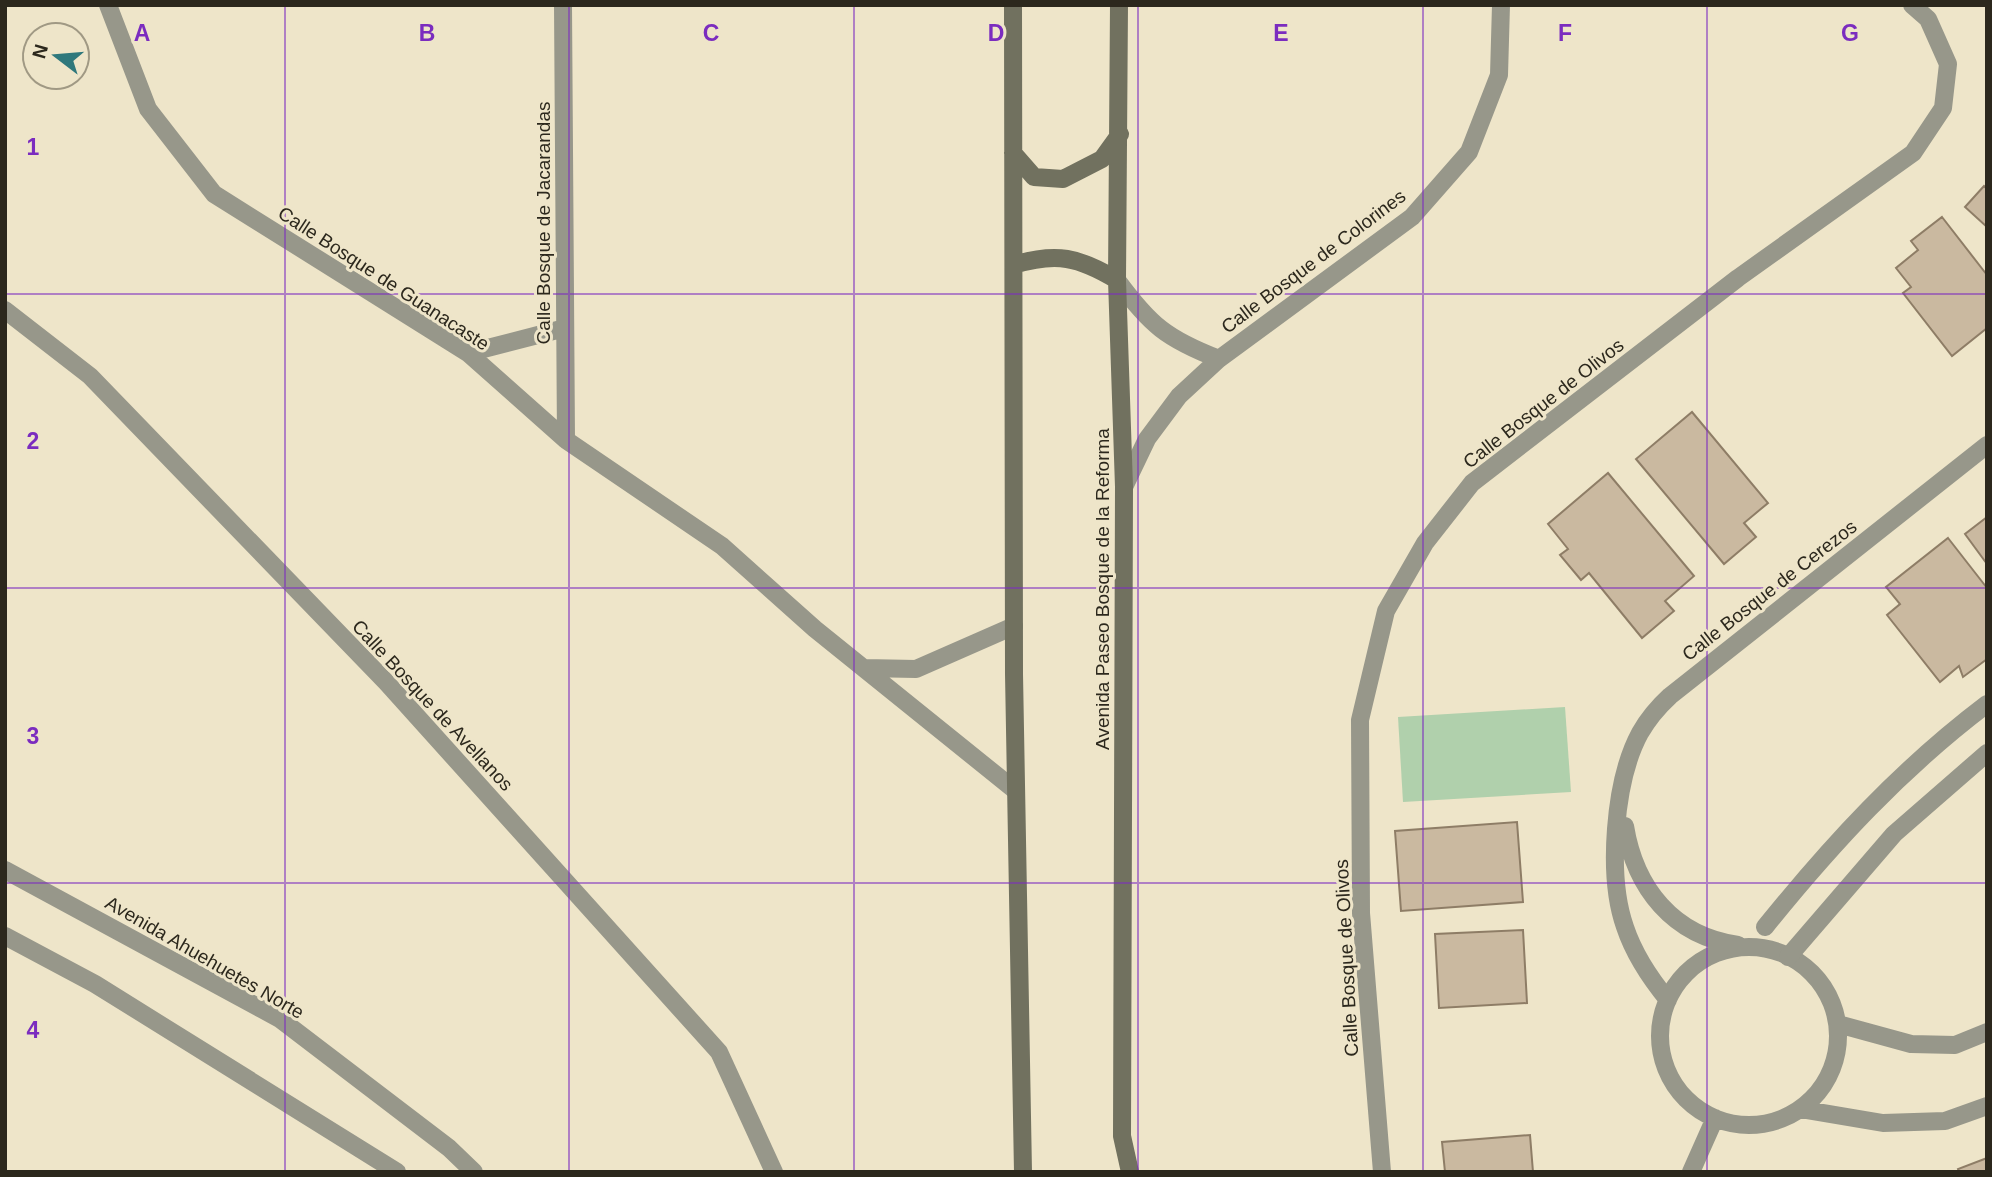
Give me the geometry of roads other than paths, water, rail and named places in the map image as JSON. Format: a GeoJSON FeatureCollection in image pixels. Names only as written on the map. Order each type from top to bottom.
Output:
{"type":"FeatureCollection","features":[{"type":"Feature","properties":{"kind":"main road"},"geometry":{"type":"LineString","coordinates":[[1013,5],[1014,626],[1023,1172]]}},
{"type":"Feature","properties":{"kind":"main road","name":"Avenida Paseo Bosque de la Reforma"},"geometry":{"type":"LineString","coordinates":[[1119,5],[1117,280],[1125,487],[1122,1136],[1130,1172]]}},
{"type":"Feature","properties":{"kind":"main road"},"geometry":{"type":"LineString","coordinates":[[1013,153],[1034,177],[1063,179],[1102,159],[1120,134]]}},
{"type":"Feature","properties":{"kind":"main road"},"geometry":{"type":"LineString","coordinates":[[1014,265],[1041,257],[1071,258],[1096,267],[1117,280]]}},
{"type":"Feature","properties":{"kind":"street","name":"Calle Bosque de Guanacaste"},"geometry":{"type":"LineString","coordinates":[[108,5],[148,109],[214,194],[468,353],[566,440],[722,545],[864,668],[1016,791]]}},
{"type":"Feature","properties":{"kind":"street","name":"Calle Bosque de Colorines"},"geometry":{"type":"LineString","coordinates":[[1125,487],[1147,439],[1171,407],[1219,359],[1412,216],[1469,152],[1499,75],[1501,5]]}},
{"type":"Feature","properties":{"kind":"street","name":"Calle Bosque de Olivos"},"geometry":{"type":"LineString","coordinates":[[1382,1172],[1361,913],[1360,720],[1386,611],[1425,543],[1472,484],[1738,278],[1913,153],[1943,108],[1948,64],[1928,19],[1912,5]]}},
{"type":"Feature","properties":{"kind":"street","name":"Calle Bosque de Jacarandas"},"geometry":{"type":"LineString","coordinates":[[561,6],[566,440]]}},
{"type":"Feature","properties":{"kind":"street","name":"Calle Bosque de Colorines"},"geometry":{"type":"LineString","coordinates":[[1117,280],[1143,316],[1169,336],[1219,359]]}},
{"type":"Feature","properties":{"kind":"street","name":"Calle Bosque de Avellanos"},"geometry":{"type":"LineString","coordinates":[[5,310],[90,376],[386,682],[719,1052],[774,1172]]}},
{"type":"Feature","properties":{"kind":"street"},"geometry":{"type":"LineString","coordinates":[[468,353],[565,328]]}},
{"type":"Feature","properties":{"kind":"street","name":"Calle Bosque de Cerezos"},"geometry":{"type":"LineString","coordinates":[[1668,1000],[1649,977],[1624,925],[1617,894],[1615,863],[1620,799],[1639,734],[1670,696],[1987,445]]}},
{"type":"Feature","properties":{"kind":"street"},"geometry":{"type":"LineString","coordinates":[[864,668],[916,669],[1014,626]]}},
{"type":"Feature","properties":{"kind":"street"},"geometry":{"type":"LineString","coordinates":[[1765,927],[1820,858],[1867,807],[1908,768],[1987,705]]}},
{"type":"Feature","properties":{"kind":"street"},"geometry":{"type":"LineString","coordinates":[[1788,957],[1894,834],[1987,753]]}},
{"type":"Feature","properties":{"kind":"street","name":"Calle Bosque de Cerezos"},"geometry":{"type":"LineString","coordinates":[[1620,799],[1629,852],[1650,896],[1666,912],[1703,937],[1747,946]]}},
{"type":"Feature","properties":{"kind":"street","name":"Avenida Ahuehuetes Norte"},"geometry":{"type":"LineString","coordinates":[[5,870],[281,1019],[449,1149],[474,1172]]}},
{"type":"Feature","properties":{"kind":"street"},"geometry":{"type":"LineString","coordinates":[[5,936],[95,984],[397,1172]]}},
{"type":"Feature","properties":{"kind":"street"},"geometry":{"type":"LineString","coordinates":[[1747,946],[1777,950],[1788,957],[1806,966],[1827,992],[1838,1024],[1838,1049],[1831,1072],[1818,1093],[1800,1109],[1773,1122],[1744,1125],[1715,1118],[1686,1099],[1667,1069],[1660,1034],[1668,1000],[1681,978],[1700,961],[1722,950],[1747,946]]}},
{"type":"Feature","properties":{"kind":"street"},"geometry":{"type":"LineString","coordinates":[[1838,1024],[1912,1044],[1955,1045],[1987,1032]]}},
{"type":"Feature","properties":{"kind":"street"},"geometry":{"type":"LineString","coordinates":[[1800,1109],[1883,1123],[1945,1121],[1987,1106]]}},
{"type":"Feature","properties":{"kind":"street"},"geometry":{"type":"LineString","coordinates":[[1690,1172],[1715,1118]]}}]}
